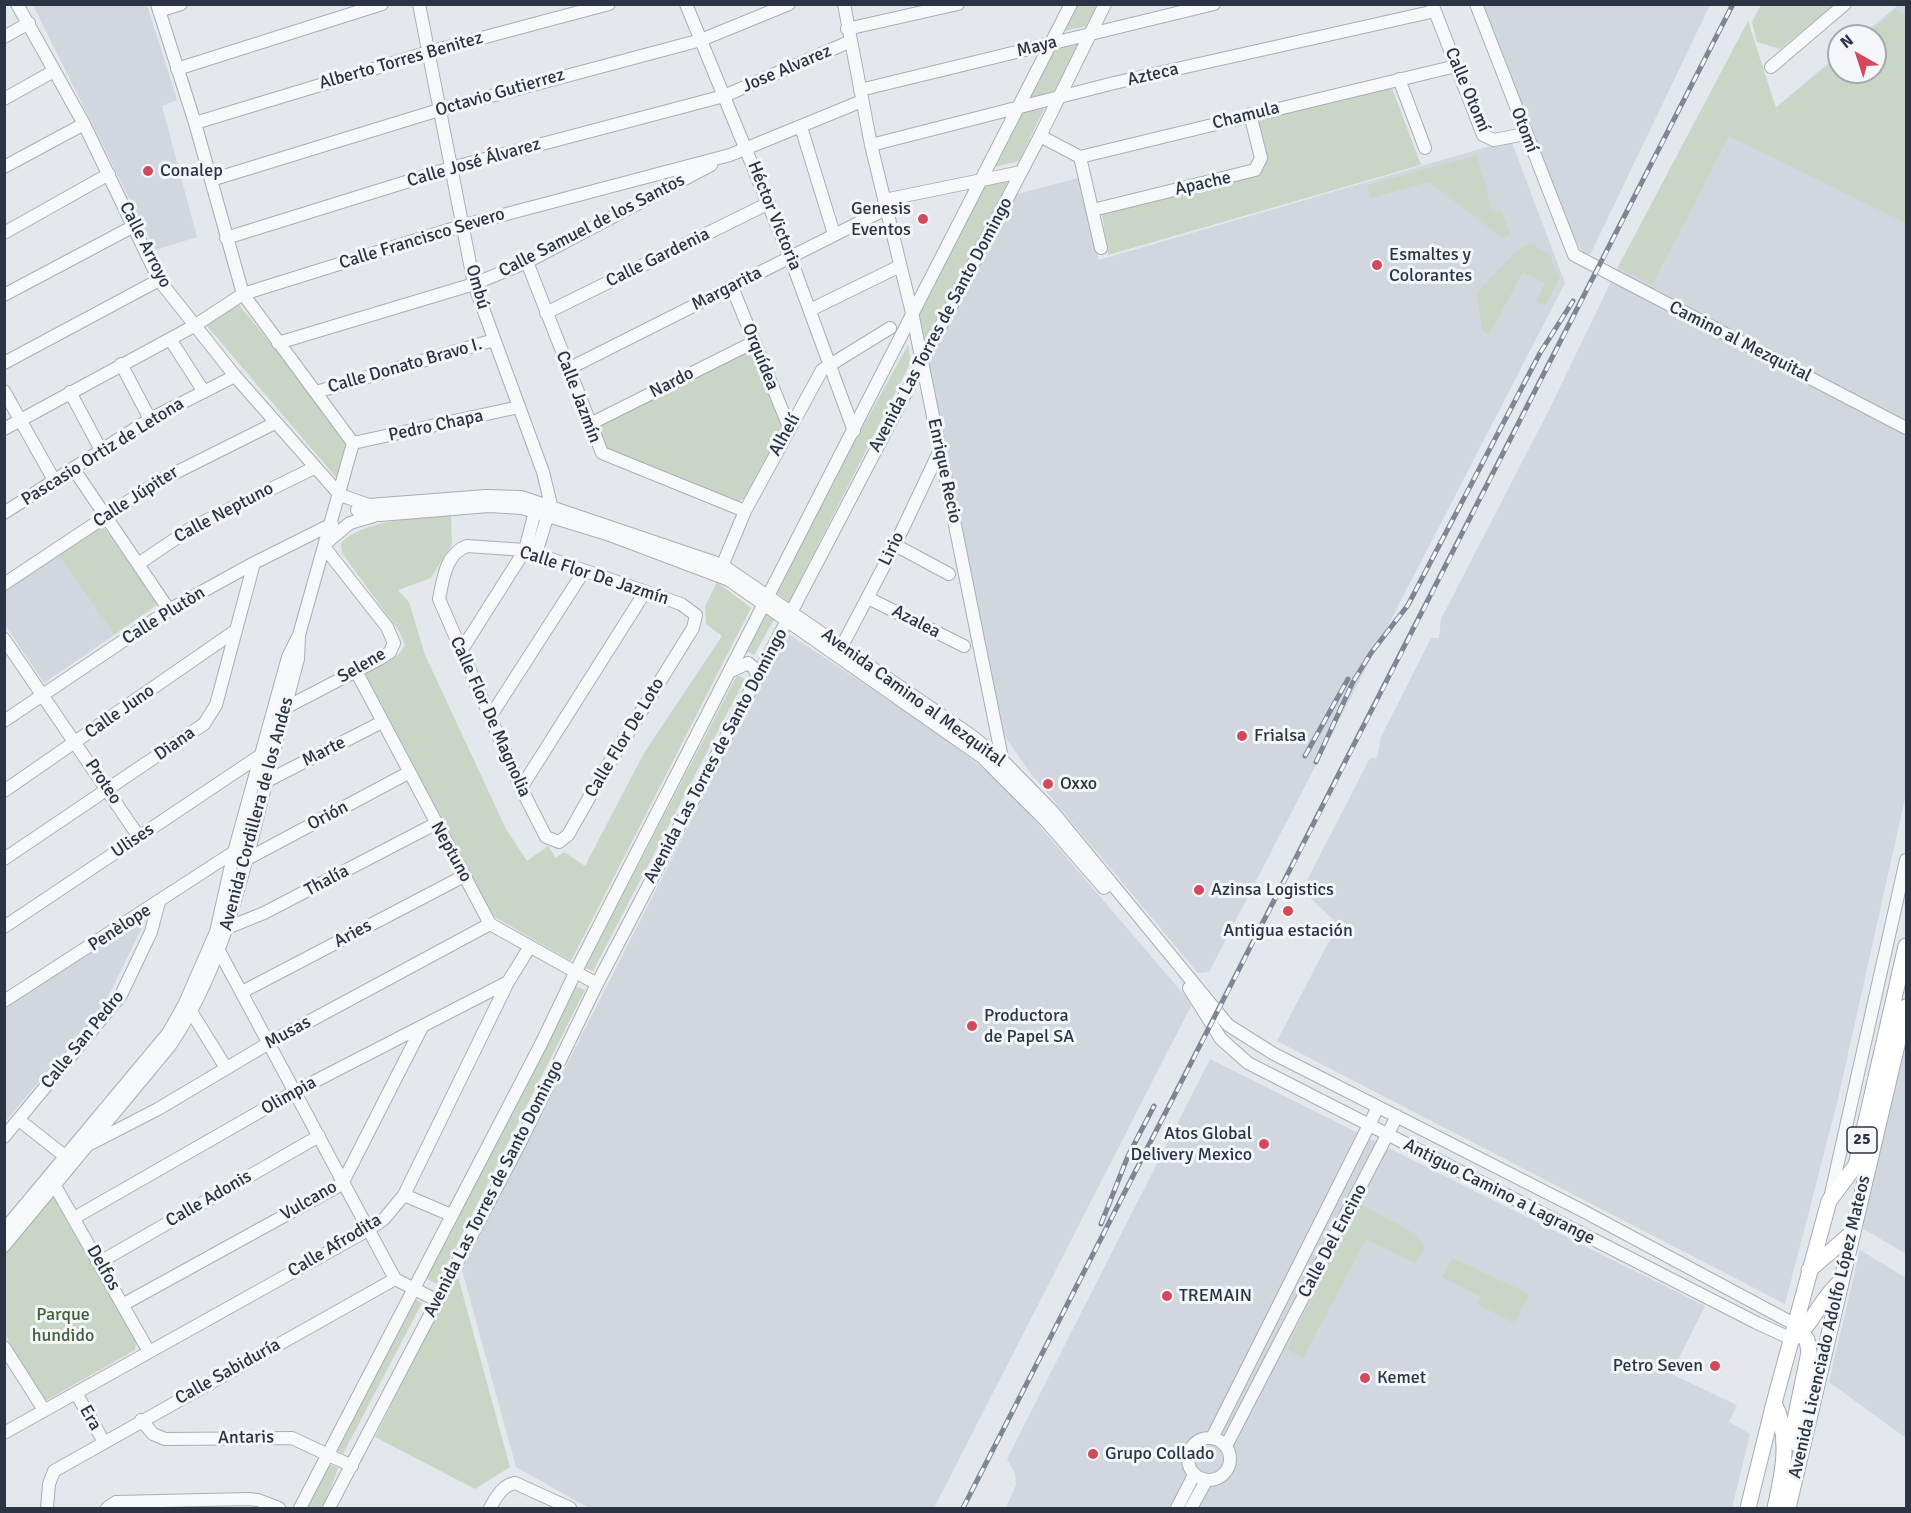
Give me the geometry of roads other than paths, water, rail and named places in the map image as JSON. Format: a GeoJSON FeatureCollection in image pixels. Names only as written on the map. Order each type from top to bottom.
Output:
{"type":"FeatureCollection","features":[{"type":"Feature","properties":{"kind":"main road","name":"Avenida Licenciado Adolfo López Mateos"},"geometry":{"type":"LineString","coordinates":[[1748,1509],[1773,1403],[1797,1332],[1809,1270],[1829,1201],[1856,1165],[1906,946]]}},
{"type":"Feature","properties":{"kind":"main road","name":"Avenida Licenciado Adolfo López Mateos"},"geometry":{"type":"LineString","coordinates":[[1788,1509],[1906,1006]]}},
{"type":"Feature","properties":{"kind":"main road"},"geometry":{"type":"LineString","coordinates":[[1809,1270],[1852,1233],[1847,1222],[1856,1165]]}},
{"type":"Feature","properties":{"kind":"main road"},"geometry":{"type":"LineString","coordinates":[[1799,1456],[1795,1420],[1809,1352],[1797,1332],[1840,1281]]}},
{"type":"Feature","properties":{"kind":"main road"},"geometry":{"type":"LineString","coordinates":[[1773,1403],[1782,1419],[1784,1443],[1783,1470],[1775,1509]]}},
{"type":"Feature","properties":{"kind":"street"},"geometry":{"type":"LineString","coordinates":[[181,4],[158,8],[195,123],[243,294],[353,444]]}},
{"type":"Feature","properties":{"kind":"street"},"geometry":{"type":"LineString","coordinates":[[177,69],[382,4]]}},
{"type":"Feature","properties":{"kind":"street","name":"Ombú"},"geometry":{"type":"LineString","coordinates":[[420,4],[474,284],[545,478],[540,501],[550,510]]}},
{"type":"Feature","properties":{"kind":"street","name":"Alberto Torres Benitez"},"geometry":{"type":"LineString","coordinates":[[195,123],[429,52],[609,4]]}},
{"type":"Feature","properties":{"kind":"street","name":"Héctor Victoria"},"geometry":{"type":"LineString","coordinates":[[686,4],[790,256],[854,431]]}},
{"type":"Feature","properties":{"kind":"street","name":"Octavio Gutierrez"},"geometry":{"type":"LineString","coordinates":[[211,180],[439,110],[701,40],[789,4]]}},
{"type":"Feature","properties":{"kind":"street","name":"Enrique Recio"},"geometry":{"type":"LineString","coordinates":[[844,4],[849,42],[871,145],[913,317],[1002,767]]}},
{"type":"Feature","properties":{"kind":"street"},"geometry":{"type":"LineString","coordinates":[[847,29],[958,4]]}},
{"type":"Feature","properties":{"kind":"street","name":"Avenida Las Torres de Santo Domingo"},"geometry":{"type":"LineString","coordinates":[[300,1509],[415,1290],[451,1215],[541,1044],[575,973],[913,317],[1071,4]]}},
{"type":"Feature","properties":{"kind":"street","name":"Avenida Las Torres de Santo Domingo"},"geometry":{"type":"LineString","coordinates":[[329,1509],[438,1301],[597,984],[1040,136],[1104,4]]}},
{"type":"Feature","properties":{"kind":"street","name":"Maya"},"geometry":{"type":"LineString","coordinates":[[861,96],[1052,43],[1214,4]]}},
{"type":"Feature","properties":{"kind":"street","name":"Otomí"},"geometry":{"type":"LineString","coordinates":[[1476,4],[1574,255]]}},
{"type":"Feature","properties":{"kind":"street"},"geometry":{"type":"LineString","coordinates":[[1771,67],[1845,4]]}},
{"type":"Feature","properties":{"kind":"street","name":"Calle Arroyo"},"geometry":{"type":"LineString","coordinates":[[20,6],[84,124],[159,280],[235,376],[342,502]]}},
{"type":"Feature","properties":{"kind":"street","name":"Calle Otomí"},"geometry":{"type":"LineString","coordinates":[[1434,8],[1485,137],[1494,140],[1526,134]]}},
{"type":"Feature","properties":{"kind":"street","name":"Azteca"},"geometry":{"type":"LineString","coordinates":[[871,145],[1114,83],[1434,8]]}},
{"type":"Feature","properties":{"kind":"street"},"geometry":{"type":"LineString","coordinates":[[4,37],[29,23]]}},
{"type":"Feature","properties":{"kind":"street","name":"Jose Alvarez"},"geometry":{"type":"LineString","coordinates":[[724,96],[849,42]]}},
{"type":"Feature","properties":{"kind":"street","name":"Chamula"},"geometry":{"type":"LineString","coordinates":[[1080,157],[1250,114],[1456,66]]}},
{"type":"Feature","properties":{"kind":"street"},"geometry":{"type":"LineString","coordinates":[[4,99],[54,71]]}},
{"type":"Feature","properties":{"kind":"street"},"geometry":{"type":"LineString","coordinates":[[1399,79],[1425,148]]}},
{"type":"Feature","properties":{"kind":"street","name":"Calle José Álvarez"},"geometry":{"type":"LineString","coordinates":[[226,238],[451,168],[724,96]]}},
{"type":"Feature","properties":{"kind":"street","name":"Calle Francisco Severo"},"geometry":{"type":"LineString","coordinates":[[4,429],[194,326],[243,294],[461,226],[730,155],[801,127],[861,96]]}},
{"type":"Feature","properties":{"kind":"street","name":"Apache"},"geometry":{"type":"LineString","coordinates":[[1093,210],[1255,170],[1261,158],[1250,114]]}},
{"type":"Feature","properties":{"kind":"street"},"geometry":{"type":"LineString","coordinates":[[4,167],[84,124]]}},
{"type":"Feature","properties":{"kind":"street"},"geometry":{"type":"LineString","coordinates":[[801,127],[834,234]]}},
{"type":"Feature","properties":{"kind":"street"},"geometry":{"type":"LineString","coordinates":[[1040,136],[1080,157],[1101,248]]}},
{"type":"Feature","properties":{"kind":"street","name":"Calle Samuel de los Santos"},"geometry":{"type":"LineString","coordinates":[[278,343],[474,284],[527,262],[730,155]]}},
{"type":"Feature","properties":{"kind":"street","name":"Margarita"},"geometry":{"type":"LineString","coordinates":[[568,369],[732,287],[885,205],[983,178],[1021,172]]}},
{"type":"Feature","properties":{"kind":"street"},"geometry":{"type":"LineString","coordinates":[[4,233],[109,174]]}},
{"type":"Feature","properties":{"kind":"street","name":"Calle Gardenia"},"geometry":{"type":"LineString","coordinates":[[546,313],[769,203]]}},
{"type":"Feature","properties":{"kind":"street"},"geometry":{"type":"LineString","coordinates":[[4,294],[134,226]]}},
{"type":"Feature","properties":{"kind":"street","name":"Camino al Mezquital"},"geometry":{"type":"LineString","coordinates":[[1574,255],[1906,428]]}},
{"type":"Feature","properties":{"kind":"street","name":"Calle Jazmín"},"geometry":{"type":"LineString","coordinates":[[527,262],[598,449],[608,458],[745,512]]}},
{"type":"Feature","properties":{"kind":"street"},"geometry":{"type":"LineString","coordinates":[[810,310],[900,266]]}},
{"type":"Feature","properties":{"kind":"street"},"geometry":{"type":"LineString","coordinates":[[4,363],[159,280]]}},
{"type":"Feature","properties":{"kind":"street","name":"Orquídea"},"geometry":{"type":"LineString","coordinates":[[732,287],[789,427]]}},
{"type":"Feature","properties":{"kind":"street","name":"Alhelí"},"geometry":{"type":"LineString","coordinates":[[720,570],[745,512],[789,427],[828,364],[890,328]]}},
{"type":"Feature","properties":{"kind":"street"},"geometry":{"type":"LineString","coordinates":[[170,339],[204,392]]}},
{"type":"Feature","properties":{"kind":"street","name":"Calle Donato Bravo I."},"geometry":{"type":"LineString","coordinates":[[316,392],[494,340]]}},
{"type":"Feature","properties":{"kind":"street","name":"Nardo"},"geometry":{"type":"LineString","coordinates":[[590,424],[754,342]]}},
{"type":"Feature","properties":{"kind":"street"},"geometry":{"type":"LineString","coordinates":[[121,364],[150,419]]}},
{"type":"Feature","properties":{"kind":"street","name":"Pascasio Ortiz de Letona"},"geometry":{"type":"LineString","coordinates":[[5,512],[150,419],[235,376]]}},
{"type":"Feature","properties":{"kind":"street"},"geometry":{"type":"LineString","coordinates":[[4,391],[54,480]]}},
{"type":"Feature","properties":{"kind":"street"},"geometry":{"type":"LineString","coordinates":[[70,392],[101,450]]}},
{"type":"Feature","properties":{"kind":"street","name":"Pedro Chapa"},"geometry":{"type":"LineString","coordinates":[[353,444],[519,407]]}},
{"type":"Feature","properties":{"kind":"street","name":"Calle Júpiter"},"geometry":{"type":"LineString","coordinates":[[4,584],[183,466],[275,423]]}},
{"type":"Feature","properties":{"kind":"street","name":"Avenida Cordillera de los Andes"},"geometry":{"type":"LineString","coordinates":[[4,1246],[170,1047],[192,1013],[247,859],[298,660],[299,635],[325,545],[342,502],[353,444]]}},
{"type":"Feature","properties":{"kind":"street","name":"Lirio"},"geometry":{"type":"LineString","coordinates":[[842,646],[895,545],[940,450]]}},
{"type":"Feature","properties":{"kind":"street"},"geometry":{"type":"LineString","coordinates":[[73,468],[169,610]]}},
{"type":"Feature","properties":{"kind":"street","name":"Calle Neptuno"},"geometry":{"type":"LineString","coordinates":[[138,564],[193,527],[314,468]]}},
{"type":"Feature","properties":{"kind":"street"},"geometry":{"type":"LineString","coordinates":[[326,482],[333,522]]}},
{"type":"Feature","properties":{"kind":"street","name":"Avenida Camino al Mezquital"},"geometry":{"type":"LineString","coordinates":[[342,502],[369,505],[486,496],[521,497],[540,501],[550,510],[720,570],[737,585],[767,601],[966,744],[1002,767],[1053,813],[1222,1019]]}},
{"type":"Feature","properties":{"kind":"street"},"geometry":{"type":"LineString","coordinates":[[531,552],[540,501]]}},
{"type":"Feature","properties":{"kind":"street","name":"Avenida Camino al Mezquital"},"geometry":{"type":"LineString","coordinates":[[342,502],[380,515],[540,501]]}},
{"type":"Feature","properties":{"kind":"street"},"geometry":{"type":"LineString","coordinates":[[461,651],[531,552],[550,510]]}},
{"type":"Feature","properties":{"kind":"street"},"geometry":{"type":"LineString","coordinates":[[325,545],[350,523],[380,515]]}},
{"type":"Feature","properties":{"kind":"street","name":"Calle Plutòn"},"geometry":{"type":"LineString","coordinates":[[4,721],[169,610],[333,522]]}},
{"type":"Feature","properties":{"kind":"street","name":"Selene"},"geometry":{"type":"LineString","coordinates":[[285,708],[390,652],[394,643],[393,636],[325,545]]}},
{"type":"Feature","properties":{"kind":"street"},"geometry":{"type":"LineString","coordinates":[[895,545],[949,574]]}},
{"type":"Feature","properties":{"kind":"street","name":"Calle Flor De Jazmín"},"geometry":{"type":"LineString","coordinates":[[439,599],[443,576],[454,555],[467,546],[531,552],[686,606],[696,615]]}},
{"type":"Feature","properties":{"kind":"street","name":"Diana"},"geometry":{"type":"LineString","coordinates":[[4,859],[109,790],[192,732],[209,716],[216,705],[254,563]]}},
{"type":"Feature","properties":{"kind":"street"},"geometry":{"type":"LineString","coordinates":[[489,717],[584,571]]}},
{"type":"Feature","properties":{"kind":"street"},"geometry":{"type":"LineString","coordinates":[[521,788],[645,592]]}},
{"type":"Feature","properties":{"kind":"street","name":"Azalea"},"geometry":{"type":"LineString","coordinates":[[868,598],[964,646]]}},
{"type":"Feature","properties":{"kind":"street","name":"Calle Flor De Magnolia"},"geometry":{"type":"LineString","coordinates":[[439,599],[489,717],[544,833]]}},
{"type":"Feature","properties":{"kind":"street","name":"Calle Flor De Loto"},"geometry":{"type":"LineString","coordinates":[[544,833],[555,842],[563,840],[568,835],[603,773],[693,628],[696,615]]}},
{"type":"Feature","properties":{"kind":"street","name":"Avenida Camino al Mezquital"},"geometry":{"type":"LineString","coordinates":[[789,617],[842,646],[972,736],[1002,767],[1188,986],[1216,1032]]}},
{"type":"Feature","properties":{"kind":"street","name":"Calle Juno"},"geometry":{"type":"LineString","coordinates":[[4,791],[235,632]]}},
{"type":"Feature","properties":{"kind":"street","name":"Avenida Cordillera de los Andes"},"geometry":{"type":"LineString","coordinates":[[4,1230],[169,1032],[219,938],[234,852],[291,648],[299,635]]}},
{"type":"Feature","properties":{"kind":"street","name":"Proteo"},"geometry":{"type":"LineString","coordinates":[[6,646],[44,695],[139,837]]}},
{"type":"Feature","properties":{"kind":"street"},"geometry":{"type":"LineString","coordinates":[[731,671],[748,663],[754,668],[758,677]]}},
{"type":"Feature","properties":{"kind":"street","name":"Neptuno"},"geometry":{"type":"LineString","coordinates":[[356,671],[490,924],[529,948],[597,984]]}},
{"type":"Feature","properties":{"kind":"street","name":"Marte"},"geometry":{"type":"LineString","coordinates":[[267,781],[382,722]]}},
{"type":"Feature","properties":{"kind":"street","name":"Ulises"},"geometry":{"type":"LineString","coordinates":[[4,927],[261,755]]}},
{"type":"Feature","properties":{"kind":"street","name":"Orión"},"geometry":{"type":"LineString","coordinates":[[247,859],[408,773]]}},
{"type":"Feature","properties":{"kind":"street","name":"Thalía"},"geometry":{"type":"LineString","coordinates":[[219,938],[435,824]]}},
{"type":"Feature","properties":{"kind":"street","name":"Penèlope"},"geometry":{"type":"LineString","coordinates":[[4,1001],[234,852]]}},
{"type":"Feature","properties":{"kind":"street"},"geometry":{"type":"LineString","coordinates":[[1829,1201],[1906,860]]}},
{"type":"Feature","properties":{"kind":"street","name":"Aries"},"geometry":{"type":"LineString","coordinates":[[242,992],[464,876]]}},
{"type":"Feature","properties":{"kind":"street","name":"Calle San Pedro"},"geometry":{"type":"LineString","coordinates":[[4,1137],[121,995],[151,932],[159,902]]}},
{"type":"Feature","properties":{"kind":"street","name":"Musas"},"geometry":{"type":"LineString","coordinates":[[88,1145],[269,1043],[490,924]]}},
{"type":"Feature","properties":{"kind":"street"},"geometry":{"type":"LineString","coordinates":[[219,938],[242,992],[342,1184],[395,1279],[438,1301]]}},
{"type":"Feature","properties":{"kind":"street","name":"Calle Afrodita"},"geometry":{"type":"LineString","coordinates":[[4,1432],[384,1219],[404,1195],[508,982],[529,948]]}},
{"type":"Feature","properties":{"kind":"street","name":"Olimpia"},"geometry":{"type":"LineString","coordinates":[[74,1218],[294,1092],[508,982]]}},
{"type":"Feature","properties":{"kind":"street"},"geometry":{"type":"LineString","coordinates":[[192,1013],[226,1068]]}},
{"type":"Feature","properties":{"kind":"street","name":"Antiguo Camino a Lagrange"},"geometry":{"type":"LineString","coordinates":[[1222,1019],[1232,1029],[1274,1054],[1397,1116],[1797,1332]]}},
{"type":"Feature","properties":{"kind":"street","name":"Vulcano"},"geometry":{"type":"LineString","coordinates":[[124,1304],[342,1184],[422,1027]]}},
{"type":"Feature","properties":{"kind":"street","name":"Antiguo Camino a Lagrange"},"geometry":{"type":"LineString","coordinates":[[1216,1032],[1238,1056],[1388,1136],[1757,1323],[1797,1332]]}},
{"type":"Feature","properties":{"kind":"street"},"geometry":{"type":"LineString","coordinates":[[1265,1072],[1274,1054]]}},
{"type":"Feature","properties":{"kind":"street","name":"Calle Del Encino"},"geometry":{"type":"LineString","coordinates":[[1212,1438],[1378,1107]]}},
{"type":"Feature","properties":{"kind":"street","name":"Calle Del Encino"},"geometry":{"type":"LineString","coordinates":[[1226,1446],[1397,1116]]}},
{"type":"Feature","properties":{"kind":"street"},"geometry":{"type":"LineString","coordinates":[[19,1120],[66,1156]]}},
{"type":"Feature","properties":{"kind":"street","name":"Calle Adonis"},"geometry":{"type":"LineString","coordinates":[[100,1262],[319,1136]]}},
{"type":"Feature","properties":{"kind":"street","name":"Delfos"},"geometry":{"type":"LineString","coordinates":[[55,1186],[124,1304],[148,1350]]}},
{"type":"Feature","properties":{"kind":"street"},"geometry":{"type":"LineString","coordinates":[[404,1195],[451,1215]]}},
{"type":"Feature","properties":{"kind":"street","name":"Calle Sabiduría"},"geometry":{"type":"LineString","coordinates":[[47,1509],[52,1473],[141,1420],[395,1279]]}},
{"type":"Feature","properties":{"kind":"street"},"geometry":{"type":"LineString","coordinates":[[4,1347],[44,1410]]}},
{"type":"Feature","properties":{"kind":"street"},"geometry":{"type":"LineString","coordinates":[[1253,1358],[1268,1365]]}},
{"type":"Feature","properties":{"kind":"street","name":"Era"},"geometry":{"type":"LineString","coordinates":[[76,1393],[104,1442]]}},
{"type":"Feature","properties":{"kind":"street"},"geometry":{"type":"LineString","coordinates":[[4,1418],[17,1426]]}},
{"type":"Feature","properties":{"kind":"street","name":"Antaris"},"geometry":{"type":"LineString","coordinates":[[141,1420],[153,1434],[165,1439],[292,1438],[329,1453],[352,1466]]}},
{"type":"Feature","properties":{"kind":"street"},"geometry":{"type":"LineString","coordinates":[[1212,1438],[1226,1446],[1231,1458],[1227,1470],[1218,1479],[1200,1478],[1189,1466],[1188,1455],[1193,1446],[1202,1440],[1212,1438]]}},
{"type":"Feature","properties":{"kind":"street"},"geometry":{"type":"LineString","coordinates":[[1177,1509],[1200,1478]]}},
{"type":"Feature","properties":{"kind":"street"},"geometry":{"type":"LineString","coordinates":[[1191,1509],[1200,1478]]}},
{"type":"Feature","properties":{"kind":"street"},"geometry":{"type":"LineString","coordinates":[[490,1509],[501,1491],[515,1483],[565,1507]]}},
{"type":"Feature","properties":{"kind":"street"},"geometry":{"type":"LineString","coordinates":[[107,1509],[116,1502],[248,1499],[258,1500],[279,1509]]}},
{"type":"Feature","properties":{"kind":"railway"},"geometry":{"type":"LineString","coordinates":[[963,1508],[1733,4]]}},
{"type":"Feature","properties":{"kind":"railway"},"geometry":{"type":"LineString","coordinates":[[1316,762],[1353,682],[1371,653],[1408,605],[1540,353],[1573,301]]}},
{"type":"Feature","properties":{"kind":"railway"},"geometry":{"type":"LineString","coordinates":[[1305,756],[1348,679]]}},
{"type":"Feature","properties":{"kind":"railway"},"geometry":{"type":"LineString","coordinates":[[1101,1224],[1128,1156],[1154,1106]]}},
{"type":"Feature","properties":{"kind":"place","name":"Conalep"},"geometry":{"type":"Point","coordinates":[148,171]}},
{"type":"Feature","properties":{"kind":"place","name":"Genesis Eventos"},"geometry":{"type":"Point","coordinates":[923,219]}},
{"type":"Feature","properties":{"kind":"place","name":"Esmaltes y Colorantes"},"geometry":{"type":"Point","coordinates":[1377,265]}},
{"type":"Feature","properties":{"kind":"place","name":"Frialsa"},"geometry":{"type":"Point","coordinates":[1242,736]}},
{"type":"Feature","properties":{"kind":"place","name":"Oxxo"},"geometry":{"type":"Point","coordinates":[1048,784]}},
{"type":"Feature","properties":{"kind":"place","name":"Azinsa Logistics"},"geometry":{"type":"Point","coordinates":[1199,890]}},
{"type":"Feature","properties":{"kind":"place","name":"Antigua estación"},"geometry":{"type":"Point","coordinates":[1288,911]}},
{"type":"Feature","properties":{"kind":"place","name":"Productora de Papel SA"},"geometry":{"type":"Point","coordinates":[972,1026]}},
{"type":"Feature","properties":{"kind":"place","name":"Atos Global Delivery Mexico"},"geometry":{"type":"Point","coordinates":[1264,1144]}},
{"type":"Feature","properties":{"kind":"place","name":"TREMAIN"},"geometry":{"type":"Point","coordinates":[1167,1296]}},
{"type":"Feature","properties":{"kind":"place","name":"Petro Seven"},"geometry":{"type":"Point","coordinates":[1715,1366]}},
{"type":"Feature","properties":{"kind":"place","name":"Kemet"},"geometry":{"type":"Point","coordinates":[1365,1378]}},
{"type":"Feature","properties":{"kind":"place","name":"Grupo Collado"},"geometry":{"type":"Point","coordinates":[1093,1454]}},
{"type":"Feature","properties":{"kind":"park label","name":"Parque hundido"},"geometry":{"type":"Point","coordinates":[63,1325]}}]}
